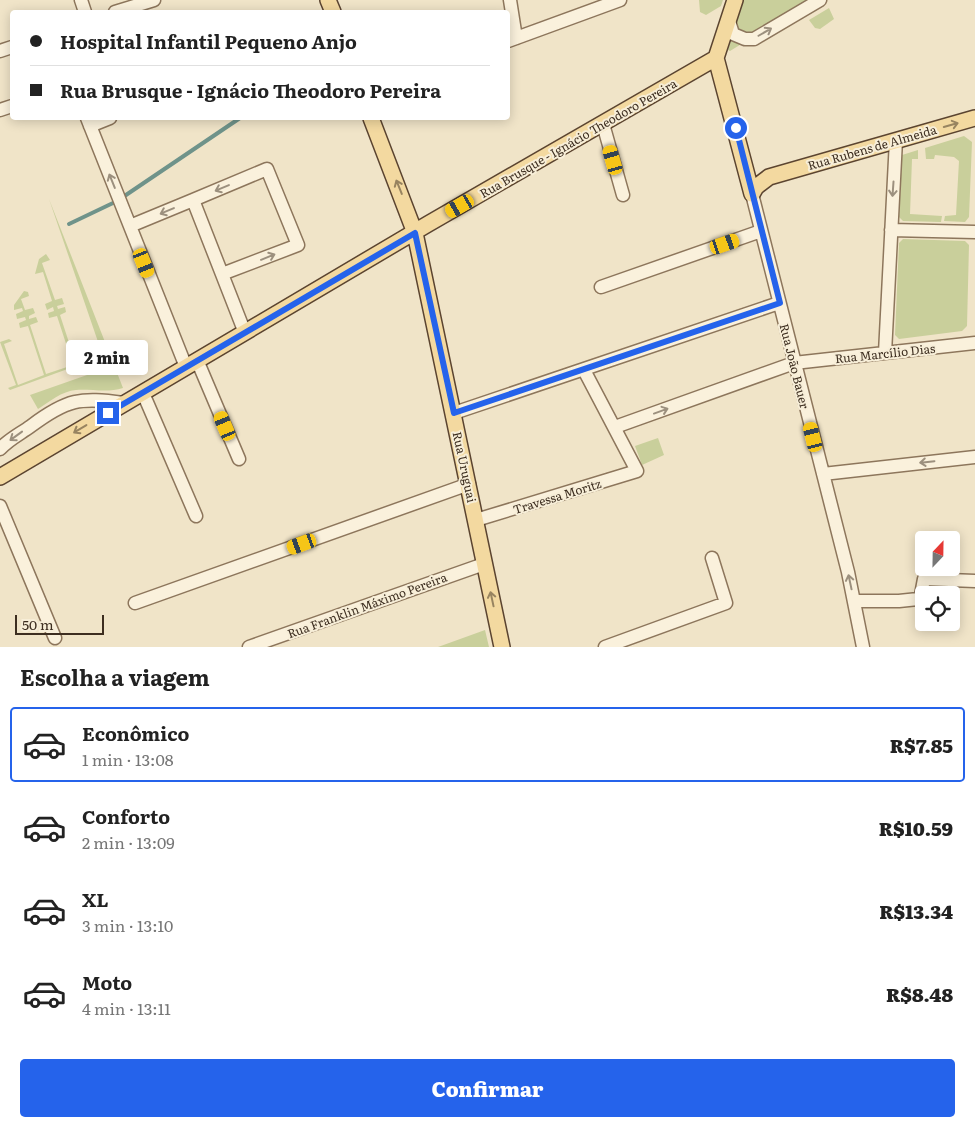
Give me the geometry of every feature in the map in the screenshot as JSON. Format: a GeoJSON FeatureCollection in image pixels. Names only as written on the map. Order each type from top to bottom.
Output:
{"type":"FeatureCollection","features":[{"type":"Feature","properties":{"kind":"main road"},"geometry":{"type":"LineString","coordinates":[[716,58],[734,1]]}},
{"type":"Feature","properties":{"kind":"main road","name":"Rua Brusque - Ignácio Theodoro Pereira"},"geometry":{"type":"LineString","coordinates":[[0,477],[716,58]]}},
{"type":"Feature","properties":{"kind":"main road","name":"Rua João Bauer"},"geometry":{"type":"LineString","coordinates":[[716,58],[752,194]]}},
{"type":"Feature","properties":{"kind":"main road","name":"Rua Rubens de Almeida"},"geometry":{"type":"LineString","coordinates":[[752,194],[769,177],[975,118]]}},
{"type":"Feature","properties":{"kind":"main road","name":"Rua Uruguai"},"geometry":{"type":"LineString","coordinates":[[372,120],[415,233],[502,647]]}},
{"type":"Feature","properties":{"kind":"main road"},"geometry":{"type":"LineString","coordinates":[[746,168],[753,173],[769,177]]}},
{"type":"Feature","properties":{"kind":"street"},"geometry":{"type":"LineString","coordinates":[[122,10],[154,0]]}},
{"type":"Feature","properties":{"kind":"street"},"geometry":{"type":"LineString","coordinates":[[510,0],[512,40],[620,0]]}},
{"type":"Feature","properties":{"kind":"street"},"geometry":{"type":"LineString","coordinates":[[729,21],[731,31],[738,37],[754,39],[820,0]]}},
{"type":"Feature","properties":{"kind":"street"},"geometry":{"type":"LineString","coordinates":[[88,122],[130,226],[192,364],[238,459]]}},
{"type":"Feature","properties":{"kind":"street"},"geometry":{"type":"LineString","coordinates":[[603,124],[623,195]]}},
{"type":"Feature","properties":{"kind":"street"},"geometry":{"type":"LineString","coordinates":[[885,353],[896,140]]}},
{"type":"Feature","properties":{"kind":"street"},"geometry":{"type":"LineString","coordinates":[[130,226],[267,169],[298,245],[222,274]]}},
{"type":"Feature","properties":{"kind":"street","name":"Rua João Bauer"},"geometry":{"type":"LineString","coordinates":[[752,194],[823,474],[854,601],[863,647]]}},
{"type":"Feature","properties":{"kind":"street"},"geometry":{"type":"LineString","coordinates":[[193,200],[244,333]]}},
{"type":"Feature","properties":{"kind":"street"},"geometry":{"type":"LineString","coordinates":[[890,230],[975,232]]}},
{"type":"Feature","properties":{"kind":"street"},"geometry":{"type":"LineString","coordinates":[[601,287],[761,231]]}},
{"type":"Feature","properties":{"kind":"street"},"geometry":{"type":"LineString","coordinates":[[454,413],[780,303]]}},
{"type":"Feature","properties":{"kind":"street","name":"Rua Marcílio Dias"},"geometry":{"type":"LineString","coordinates":[[615,427],[794,363],[975,343]]}},
{"type":"Feature","properties":{"kind":"street"},"geometry":{"type":"LineString","coordinates":[[584,370],[615,427]]}},
{"type":"Feature","properties":{"kind":"street"},"geometry":{"type":"LineString","coordinates":[[142,393],[196,516]]}},
{"type":"Feature","properties":{"kind":"street"},"geometry":{"type":"LineString","coordinates":[[0,449],[35,422],[69,402],[81,400],[124,403]]}},
{"type":"Feature","properties":{"kind":"street","name":"Travessa Moritz"},"geometry":{"type":"LineString","coordinates":[[476,520],[637,471],[615,427]]}},
{"type":"Feature","properties":{"kind":"street"},"geometry":{"type":"LineString","coordinates":[[823,474],[975,457]]}},
{"type":"Feature","properties":{"kind":"street"},"geometry":{"type":"LineString","coordinates":[[135,603],[469,484]]}},
{"type":"Feature","properties":{"kind":"street"},"geometry":{"type":"LineString","coordinates":[[0,506],[55,638]]}},
{"type":"Feature","properties":{"kind":"street"},"geometry":{"type":"LineString","coordinates":[[605,647],[726,603],[712,558]]}},
{"type":"Feature","properties":{"kind":"street","name":"Rua Franklin Máximo Pereira"},"geometry":{"type":"LineString","coordinates":[[249,647],[484,564]]}},
{"type":"Feature","properties":{"kind":"street"},"geometry":{"type":"LineString","coordinates":[[854,601],[899,602],[918,599],[921,595],[924,579],[975,581]]}},
{"type":"Feature","properties":{"kind":"green space"},"geometry":{"type":"Polygon","coordinates":[[[699,0],[723,0],[721,6],[706,15],[700,12],[699,0]]]}},
{"type":"Feature","properties":{"kind":"green space"},"geometry":{"type":"Polygon","coordinates":[[[742,0],[813,0],[730,51],[728,50],[742,0]]]}},
{"type":"Feature","properties":{"kind":"green space"},"geometry":{"type":"Polygon","coordinates":[[[829,8],[834,19],[820,29],[815,28],[809,20],[829,8]]]}},
{"type":"Feature","properties":{"kind":"green space"},"geometry":{"type":"Polygon","coordinates":[[[964,136],[972,142],[969,217],[965,222],[944,221],[945,216],[956,215],[959,161],[954,157],[935,155],[934,159],[926,159],[925,148],[964,136]]]}},
{"type":"Feature","properties":{"kind":"green space"},"geometry":{"type":"Polygon","coordinates":[[[918,150],[918,159],[912,159],[910,214],[942,216],[941,222],[903,221],[899,217],[902,155],[918,150]]]}},
{"type":"Feature","properties":{"kind":"green space"},"geometry":{"type":"Polygon","coordinates":[[[49,199],[123,388],[66,392],[38,409],[30,395],[107,368],[49,199]]]}},
{"type":"Feature","properties":{"kind":"green space"},"geometry":{"type":"Polygon","coordinates":[[[903,239],[965,241],[969,245],[967,326],[962,331],[899,339],[895,335],[899,243],[903,239]]]}},
{"type":"Feature","properties":{"kind":"green space"},"geometry":{"type":"Polygon","coordinates":[[[46,254],[50,260],[42,263],[55,300],[62,298],[64,304],[57,306],[58,309],[65,307],[66,312],[60,315],[76,364],[84,363],[10,390],[8,388],[16,385],[0,342],[9,339],[12,341],[4,344],[18,385],[44,375],[28,326],[20,328],[19,323],[26,320],[25,317],[17,319],[16,314],[23,311],[22,308],[14,310],[14,305],[24,291],[28,292],[29,296],[21,299],[25,310],[33,308],[35,313],[29,316],[29,319],[36,317],[38,322],[30,325],[46,374],[73,365],[57,316],[49,318],[48,313],[54,311],[53,307],[47,310],[45,304],[52,301],[43,272],[35,274],[39,259],[46,254]]]}},
{"type":"Feature","properties":{"kind":"green space"},"geometry":{"type":"Polygon","coordinates":[[[658,438],[664,455],[642,465],[635,446],[658,438]]]}},
{"type":"Feature","properties":{"kind":"green space"},"geometry":{"type":"Polygon","coordinates":[[[485,630],[489,647],[438,647],[485,630]]]}},
{"type":"Feature","properties":{"kind":"waterway"},"geometry":{"type":"LineString","coordinates":[[123,197],[237,120]]}},
{"type":"Feature","properties":{"kind":"waterway"},"geometry":{"type":"LineString","coordinates":[[69,224],[113,203]]}},
{"type":"Feature","properties":{"kind":"route"},"geometry":{"type":"LineString","coordinates":[[108,413],[415,233],[454,413],[780,303],[736,128]]}}]}
